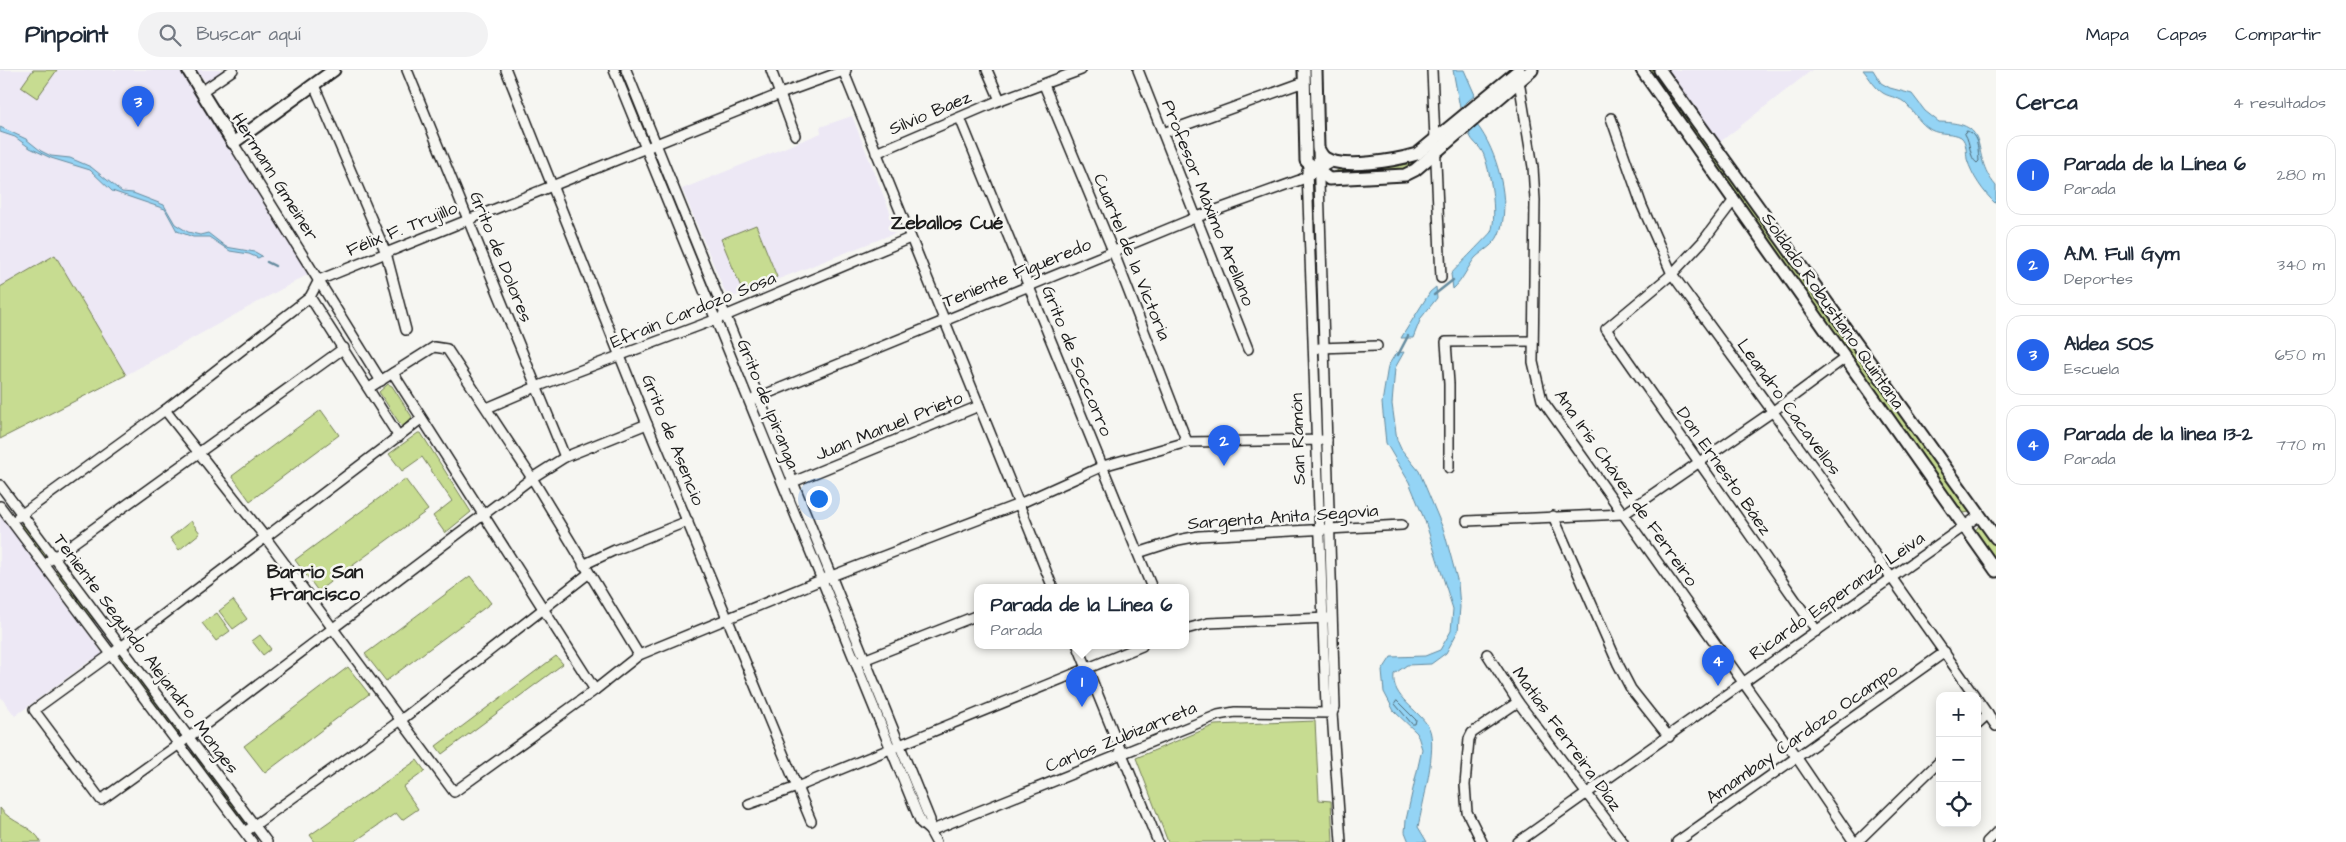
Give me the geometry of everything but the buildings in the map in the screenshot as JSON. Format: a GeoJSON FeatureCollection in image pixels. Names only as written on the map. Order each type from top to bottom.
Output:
{"type":"FeatureCollection","features":[{"type":"Feature","properties":{"kind":"street","name":"Hermann Gmeiner"},"geometry":{"type":"LineString","coordinates":[[188,70],[381,380]]}},
{"type":"Feature","properties":{"kind":"street"},"geometry":{"type":"LineString","coordinates":[[201,92],[232,70]]}},
{"type":"Feature","properties":{"kind":"street"},"geometry":{"type":"LineString","coordinates":[[233,143],[334,70]]}},
{"type":"Feature","properties":{"kind":"street","name":"Grito de Dolores"},"geometry":{"type":"LineString","coordinates":[[407,70],[565,457]]}},
{"type":"Feature","properties":{"kind":"street","name":"Grito de Asencio"},"geometry":{"type":"LineString","coordinates":[[506,70],[622,356],[647,424],[811,821]]}},
{"type":"Feature","properties":{"kind":"street","name":"Grito de Ipiranga"},"geometry":{"type":"LineString","coordinates":[[614,70],[821,580],[899,744],[930,820],[930,831]]}},
{"type":"Feature","properties":{"kind":"street","name":"Grito de Ipiranga"},"geometry":{"type":"LineString","coordinates":[[626,70],[832,577],[890,748],[921,823],[930,831],[936,842]]}},
{"type":"Feature","properties":{"kind":"street"},"geometry":{"type":"LineString","coordinates":[[770,70],[794,135]]}},
{"type":"Feature","properties":{"kind":"street"},"geometry":{"type":"LineString","coordinates":[[844,70],[910,238],[1019,504],[1049,584]]}},
{"type":"Feature","properties":{"kind":"street","name":"Félix F. Trujillo"},"geometry":{"type":"LineString","coordinates":[[319,280],[552,185],[844,70]]}},
{"type":"Feature","properties":{"kind":"street"},"geometry":{"type":"LineString","coordinates":[[987,70],[1000,100]]}},
{"type":"Feature","properties":{"kind":"street","name":"Silvio Baez"},"geometry":{"type":"LineString","coordinates":[[876,153],[1000,100],[1081,70]]}},
{"type":"Feature","properties":{"kind":"street","name":"Profesor Máximo Arellano"},"geometry":{"type":"LineString","coordinates":[[1138,70],[1248,349]]}},
{"type":"Feature","properties":{"kind":"street"},"geometry":{"type":"LineString","coordinates":[[1304,70],[1306,161],[1313,178],[1406,174],[1415,170],[1437,152],[1456,129],[1517,75],[1532,70]]}},
{"type":"Feature","properties":{"kind":"street","name":"San Ramón"},"geometry":{"type":"LineString","coordinates":[[1316,70],[1318,148],[1313,178],[1313,348],[1326,707],[1332,713]]}},
{"type":"Feature","properties":{"kind":"street"},"geometry":{"type":"LineString","coordinates":[[1432,70],[1442,278]]}},
{"type":"Feature","properties":{"kind":"street","name":"Soldado Robustiano Quintana"},"geometry":{"type":"LineString","coordinates":[[1642,70],[1996,571]]}},
{"type":"Feature","properties":{"kind":"street"},"geometry":{"type":"LineString","coordinates":[[1660,70],[1996,538]]}},
{"type":"Feature","properties":{"kind":"street","name":"Ana Iris Chávez de Ferreiro"},"geometry":{"type":"LineString","coordinates":[[1517,75],[1533,167],[1535,200],[1533,362],[1542,400],[1855,842]]}},
{"type":"Feature","properties":{"kind":"street"},"geometry":{"type":"LineString","coordinates":[[1163,133],[1304,82]]}},
{"type":"Feature","properties":{"kind":"street"},"geometry":{"type":"LineString","coordinates":[[314,85],[386,252],[406,330]]}},
{"type":"Feature","properties":{"kind":"street","name":"Cuartel de la Victoria"},"geometry":{"type":"LineString","coordinates":[[1044,85],[1114,251],[1187,442]]}},
{"type":"Feature","properties":{"kind":"street","name":"Grito de Soccorro"},"geometry":{"type":"LineString","coordinates":[[960,118],[1150,584]]}},
{"type":"Feature","properties":{"kind":"street","name":"Leandro Cacavellos"},"geometry":{"type":"LineString","coordinates":[[1611,118],[1642,206],[1672,274],[1972,692]]}},
{"type":"Feature","properties":{"kind":"street"},"geometry":{"type":"LineString","coordinates":[[1318,148],[1323,157],[1333,161],[1349,163],[1399,159],[1417,154],[1436,140],[1456,129]]}},
{"type":"Feature","properties":{"kind":"street","name":"Teniente Figueredo"},"geometry":{"type":"LineString","coordinates":[[749,401],[1197,218],[1313,178],[1333,161]]}},
{"type":"Feature","properties":{"kind":"street","name":"San Ramón"},"geometry":{"type":"LineString","coordinates":[[1313,178],[1324,348],[1335,707],[1332,713],[1341,842]]}},
{"type":"Feature","properties":{"kind":"street"},"geometry":{"type":"LineString","coordinates":[[1672,274],[1703,241],[1734,200]]}},
{"type":"Feature","properties":{"kind":"street","name":"Efrain Cardozo Sosa"},"geometry":{"type":"LineString","coordinates":[[487,408],[536,387],[716,320],[910,238]]}},
{"type":"Feature","properties":{"kind":"street","name":"Don Ernesto Báez"},"geometry":{"type":"LineString","coordinates":[[1672,274],[1606,329],[1817,631]]}},
{"type":"Feature","properties":{"kind":"street"},"geometry":{"type":"LineString","coordinates":[[12,522],[21,513],[165,410],[310,297],[319,280]]}},
{"type":"Feature","properties":{"kind":"street"},"geometry":{"type":"LineString","coordinates":[[310,297],[399,436]]}},
{"type":"Feature","properties":{"kind":"street"},"geometry":{"type":"LineString","coordinates":[[1449,468],[1449,384],[1446,342],[1533,341]]}},
{"type":"Feature","properties":{"kind":"street"},"geometry":{"type":"LineString","coordinates":[[1313,348],[1377,346]]}},
{"type":"Feature","properties":{"kind":"street"},"geometry":{"type":"LineString","coordinates":[[369,388],[434,347],[442,347],[452,354],[532,478],[588,574],[639,655]]}},
{"type":"Feature","properties":{"kind":"street"},"geometry":{"type":"LineString","coordinates":[[44,565],[344,348]]}},
{"type":"Feature","properties":{"kind":"street"},"geometry":{"type":"LineString","coordinates":[[1467,521],[1624,514],[1772,412],[1844,358]]}},
{"type":"Feature","properties":{"kind":"street"},"geometry":{"type":"LineString","coordinates":[[392,373],[595,690]]}},
{"type":"Feature","properties":{"kind":"street","name":"Juan Manuel Prieto"},"geometry":{"type":"LineString","coordinates":[[783,486],[979,406]]}},
{"type":"Feature","properties":{"kind":"street"},"geometry":{"type":"LineString","coordinates":[[165,410],[265,537],[454,792],[595,690],[639,655],[821,580],[1019,504],[1103,466],[1187,442],[1327,440]]}},
{"type":"Feature","properties":{"kind":"street"},"geometry":{"type":"LineString","coordinates":[[421,419],[121,647],[34,710],[101,800],[189,737],[532,478],[565,457],[647,424]]}},
{"type":"Feature","properties":{"kind":"street","name":"Teniente Segundo Alejandro Monges"},"geometry":{"type":"LineString","coordinates":[[0,485],[267,842]]}},
{"type":"Feature","properties":{"kind":"street","name":"Teniente Segundo Alejandro Monges"},"geometry":{"type":"LineString","coordinates":[[0,506],[252,842]]}},
{"type":"Feature","properties":{"kind":"street","name":"Ricardo Esperanza Leiva"},"geometry":{"type":"LineString","coordinates":[[1518,842],[1669,737],[1980,515]]}},
{"type":"Feature","properties":{"kind":"street"},"geometry":{"type":"LineString","coordinates":[[1553,516],[1618,664],[1631,688],[1669,737]]}},
{"type":"Feature","properties":{"kind":"street"},"geometry":{"type":"LineString","coordinates":[[583,565],[688,521]]}},
{"type":"Feature","properties":{"kind":"street","name":"Sargenta Anita Segovia"},"geometry":{"type":"LineString","coordinates":[[1138,553],[1178,540],[1199,536],[1319,531],[1402,525]]}},
{"type":"Feature","properties":{"kind":"street"},"geometry":{"type":"LineString","coordinates":[[245,832],[401,720],[588,574]]}},
{"type":"Feature","properties":{"kind":"street"},"geometry":{"type":"LineString","coordinates":[[860,661],[974,617]]}},
{"type":"Feature","properties":{"kind":"street"},"geometry":{"type":"LineString","coordinates":[[1189,629],[1208,623],[1332,618]]}},
{"type":"Feature","properties":{"kind":"street"},"geometry":{"type":"LineString","coordinates":[[1079,649],[1156,841]]}},
{"type":"Feature","properties":{"kind":"street"},"geometry":{"type":"LineString","coordinates":[[749,804],[797,787],[1135,649]]}},
{"type":"Feature","properties":{"kind":"street","name":"Amambay Cardozo Ocampo"},"geometry":{"type":"LineString","coordinates":[[1677,842],[1944,652]]}},
{"type":"Feature","properties":{"kind":"street","name":"Matías Ferreira Díaz"},"geometry":{"type":"LineString","coordinates":[[1487,654],[1518,702],[1623,842]]}},
{"type":"Feature","properties":{"kind":"street"},"geometry":{"type":"LineString","coordinates":[[1482,842],[1467,812],[1465,785],[1469,739],[1472,732],[1518,702]]}},
{"type":"Feature","properties":{"kind":"street"},"geometry":{"type":"LineString","coordinates":[[1981,704],[1996,726]]}},
{"type":"Feature","properties":{"kind":"street","name":"Carlos Zubizarreta"},"geometry":{"type":"LineString","coordinates":[[930,831],[1218,715],[1236,712],[1332,713]]}},
{"type":"Feature","properties":{"kind":"street"},"geometry":{"type":"LineString","coordinates":[[1981,720],[1988,714]]}},
{"type":"Feature","properties":{"kind":"street"},"geometry":{"type":"LineString","coordinates":[[1855,842],[1936,765]]}},
{"type":"Feature","properties":{"kind":"street"},"geometry":{"type":"LineString","coordinates":[[1987,842],[1996,833]]}},
{"type":"Feature","properties":{"kind":"shaded area"},"geometry":{"type":"Polygon","coordinates":[[[0,70],[189,70],[316,270],[126,375],[55,256],[0,287],[0,70]]]}},
{"type":"Feature","properties":{"kind":"shaded area"},"geometry":{"type":"Polygon","coordinates":[[[196,70],[226,70],[207,83],[196,70]]]}},
{"type":"Feature","properties":{"kind":"shaded area"},"geometry":{"type":"Polygon","coordinates":[[[1668,70],[1812,70],[1720,142],[1668,70]]]}},
{"type":"Feature","properties":{"kind":"shaded area"},"geometry":{"type":"Polygon","coordinates":[[[852,116],[898,232],[728,299],[682,189],[821,133],[820,127],[852,116]]]}},
{"type":"Feature","properties":{"kind":"shaded area"},"geometry":{"type":"Polygon","coordinates":[[[0,514],[103,654],[97,659],[91,660],[15,716],[0,696],[0,514]]]}},
{"type":"Feature","properties":{"kind":"green space"},"geometry":{"type":"Polygon","coordinates":[[[33,70],[57,70],[37,98],[21,87],[33,70]]]}},
{"type":"Feature","properties":{"kind":"green space"},"geometry":{"type":"Polygon","coordinates":[[[1650,70],[1657,70],[1971,510],[1970,512],[1963,513],[1650,70]]]}},
{"type":"Feature","properties":{"kind":"green space"},"geometry":{"type":"Polygon","coordinates":[[[654,156],[656,156],[715,306],[714,306],[654,156]]]}},
{"type":"Feature","properties":{"kind":"green space"},"geometry":{"type":"Polygon","coordinates":[[[1419,160],[1410,169],[1330,175],[1337,171],[1358,166],[1409,163],[1419,160]]]}},
{"type":"Feature","properties":{"kind":"green space"},"geometry":{"type":"Polygon","coordinates":[[[1314,189],[1320,340],[1319,341],[1312,190],[1314,189]]]}},
{"type":"Feature","properties":{"kind":"green space"},"geometry":{"type":"Polygon","coordinates":[[[756,225],[777,277],[743,292],[721,239],[756,225]]]}},
{"type":"Feature","properties":{"kind":"green space"},"geometry":{"type":"Polygon","coordinates":[[[55,255],[126,375],[0,439],[0,287],[55,255]]]}},
{"type":"Feature","properties":{"kind":"green space"},"geometry":{"type":"Polygon","coordinates":[[[388,384],[392,386],[412,417],[402,427],[379,392],[388,384]]]}},
{"type":"Feature","properties":{"kind":"green space"},"geometry":{"type":"Polygon","coordinates":[[[321,410],[339,435],[250,501],[232,476],[321,410]]]}},
{"type":"Feature","properties":{"kind":"green space"},"geometry":{"type":"Polygon","coordinates":[[[418,433],[421,433],[471,512],[445,533],[433,516],[452,501],[422,457],[402,471],[389,454],[418,433]]]}},
{"type":"Feature","properties":{"kind":"green space"},"geometry":{"type":"Polygon","coordinates":[[[405,479],[428,510],[318,591],[295,560],[405,479]]]}},
{"type":"Feature","properties":{"kind":"green space"},"geometry":{"type":"Polygon","coordinates":[[[191,521],[200,533],[179,550],[170,538],[191,521]]]}},
{"type":"Feature","properties":{"kind":"green space"},"geometry":{"type":"Polygon","coordinates":[[[23,522],[48,556],[46,559],[20,525],[23,522]]]}},
{"type":"Feature","properties":{"kind":"green space"},"geometry":{"type":"Polygon","coordinates":[[[1980,524],[1996,543],[1996,560],[1975,531],[1980,524]]]}},
{"type":"Feature","properties":{"kind":"green space"},"geometry":{"type":"Polygon","coordinates":[[[56,570],[59,570],[111,642],[96,622],[87,615],[55,573],[56,570]]]}},
{"type":"Feature","properties":{"kind":"green space"},"geometry":{"type":"Polygon","coordinates":[[[470,576],[491,603],[386,681],[365,654],[470,576]]]}},
{"type":"Feature","properties":{"kind":"green space"},"geometry":{"type":"Polygon","coordinates":[[[233,600],[247,619],[233,629],[219,611],[233,600]]]}},
{"type":"Feature","properties":{"kind":"green space"},"geometry":{"type":"Polygon","coordinates":[[[217,613],[230,631],[216,641],[202,623],[217,613]]]}},
{"type":"Feature","properties":{"kind":"green space"},"geometry":{"type":"Polygon","coordinates":[[[260,635],[271,649],[263,655],[252,641],[260,635]]]}},
{"type":"Feature","properties":{"kind":"green space"},"geometry":{"type":"Polygon","coordinates":[[[119,653],[122,654],[180,734],[176,734],[118,656],[119,653]]]}},
{"type":"Feature","properties":{"kind":"green space"},"geometry":{"type":"Polygon","coordinates":[[[556,656],[563,664],[442,754],[436,746],[556,656]]]}},
{"type":"Feature","properties":{"kind":"green space"},"geometry":{"type":"Polygon","coordinates":[[[348,667],[369,694],[265,773],[244,746],[348,667]]]}},
{"type":"Feature","properties":{"kind":"green space"},"geometry":{"type":"Polygon","coordinates":[[[1315,721],[1319,800],[1331,801],[1333,842],[1168,842],[1136,758],[1215,725],[1315,721]]]}},
{"type":"Feature","properties":{"kind":"green space"},"geometry":{"type":"Polygon","coordinates":[[[193,752],[246,820],[245,823],[191,755],[193,752]]]}},
{"type":"Feature","properties":{"kind":"green space"},"geometry":{"type":"Polygon","coordinates":[[[417,760],[425,771],[403,787],[418,809],[402,820],[396,813],[354,842],[315,842],[310,835],[417,760]]]}},
{"type":"Feature","properties":{"kind":"green space"},"geometry":{"type":"Polygon","coordinates":[[[0,808],[4,813],[33,832],[41,842],[0,842],[0,808]]]}},
{"type":"Feature","properties":{"kind":"water"},"geometry":{"type":"Polygon","coordinates":[[[1453,70],[1464,70],[1475,95],[1460,108],[1453,70]]]}},
{"type":"Feature","properties":{"kind":"water"},"geometry":{"type":"Polygon","coordinates":[[[1863,70],[1873,70],[1881,83],[1890,88],[1912,94],[1925,111],[1939,122],[1957,124],[1968,128],[1974,134],[1988,174],[1996,186],[1996,204],[1975,178],[1967,159],[1963,139],[1954,134],[1931,130],[1905,102],[1880,91],[1863,70]]]}},
{"type":"Feature","properties":{"kind":"water"},"geometry":{"type":"Polygon","coordinates":[[[1477,125],[1491,148],[1496,163],[1503,193],[1503,222],[1494,242],[1475,258],[1460,282],[1453,289],[1451,274],[1491,232],[1493,224],[1492,192],[1486,160],[1482,151],[1469,134],[1477,125]]]}},
{"type":"Feature","properties":{"kind":"water"},"geometry":{"type":"Polygon","coordinates":[[[0,127],[26,139],[51,156],[70,158],[91,167],[122,192],[133,193],[164,205],[175,224],[188,232],[200,235],[208,233],[226,247],[255,252],[262,256],[258,258],[249,254],[230,251],[209,237],[193,237],[177,231],[165,209],[112,191],[90,170],[51,158],[30,148],[15,137],[0,132],[0,127]]]}},
{"type":"Feature","properties":{"kind":"water"},"geometry":{"type":"Polygon","coordinates":[[[1436,287],[1437,298],[1421,318],[1413,338],[1401,338],[1430,292],[1436,287]]]}},
{"type":"Feature","properties":{"kind":"water"},"geometry":{"type":"Polygon","coordinates":[[[1404,352],[1395,368],[1392,404],[1397,440],[1401,449],[1419,471],[1444,531],[1458,583],[1460,607],[1458,631],[1446,653],[1431,664],[1407,665],[1394,674],[1394,682],[1401,697],[1425,721],[1431,737],[1431,762],[1418,827],[1427,842],[1409,842],[1405,832],[1422,749],[1417,733],[1394,711],[1384,692],[1382,671],[1391,657],[1425,656],[1440,650],[1451,631],[1453,609],[1425,521],[1409,482],[1386,443],[1382,403],[1388,366],[1396,353],[1404,352]]]}},
{"type":"Feature","properties":{"kind":"waterway"},"geometry":{"type":"LineString","coordinates":[[267,262],[275,266]]}},
{"type":"Feature","properties":{"kind":"waterway"},"geometry":{"type":"LineString","coordinates":[[1434,295],[1453,280]]}},
{"type":"Feature","properties":{"kind":"waterway"},"geometry":{"type":"LineString","coordinates":[[1398,355],[1408,336]]}},
{"type":"Feature","properties":{"kind":"place","name":"Aldea SOS"},"geometry":{"type":"Point","coordinates":[138,127]}},
{"type":"Feature","properties":{"kind":"place","name":"A.M. Full Gym"},"geometry":{"type":"Point","coordinates":[1224,466]}},
{"type":"Feature","properties":{"kind":"place","name":"Parada de la linea 13-2"},"geometry":{"type":"Point","coordinates":[1718,686]}},
{"type":"Feature","properties":{"kind":"place","name":"Parada de la Línea 6"},"geometry":{"type":"Point","coordinates":[1082,707]}},
{"type":"Feature","properties":{"kind":"district","name":"Zeballos Cué"},"geometry":{"type":"Point","coordinates":[947,223]}},
{"type":"Feature","properties":{"kind":"district","name":"Barrio San Francisco"},"geometry":{"type":"Point","coordinates":[315,583]}}]}
